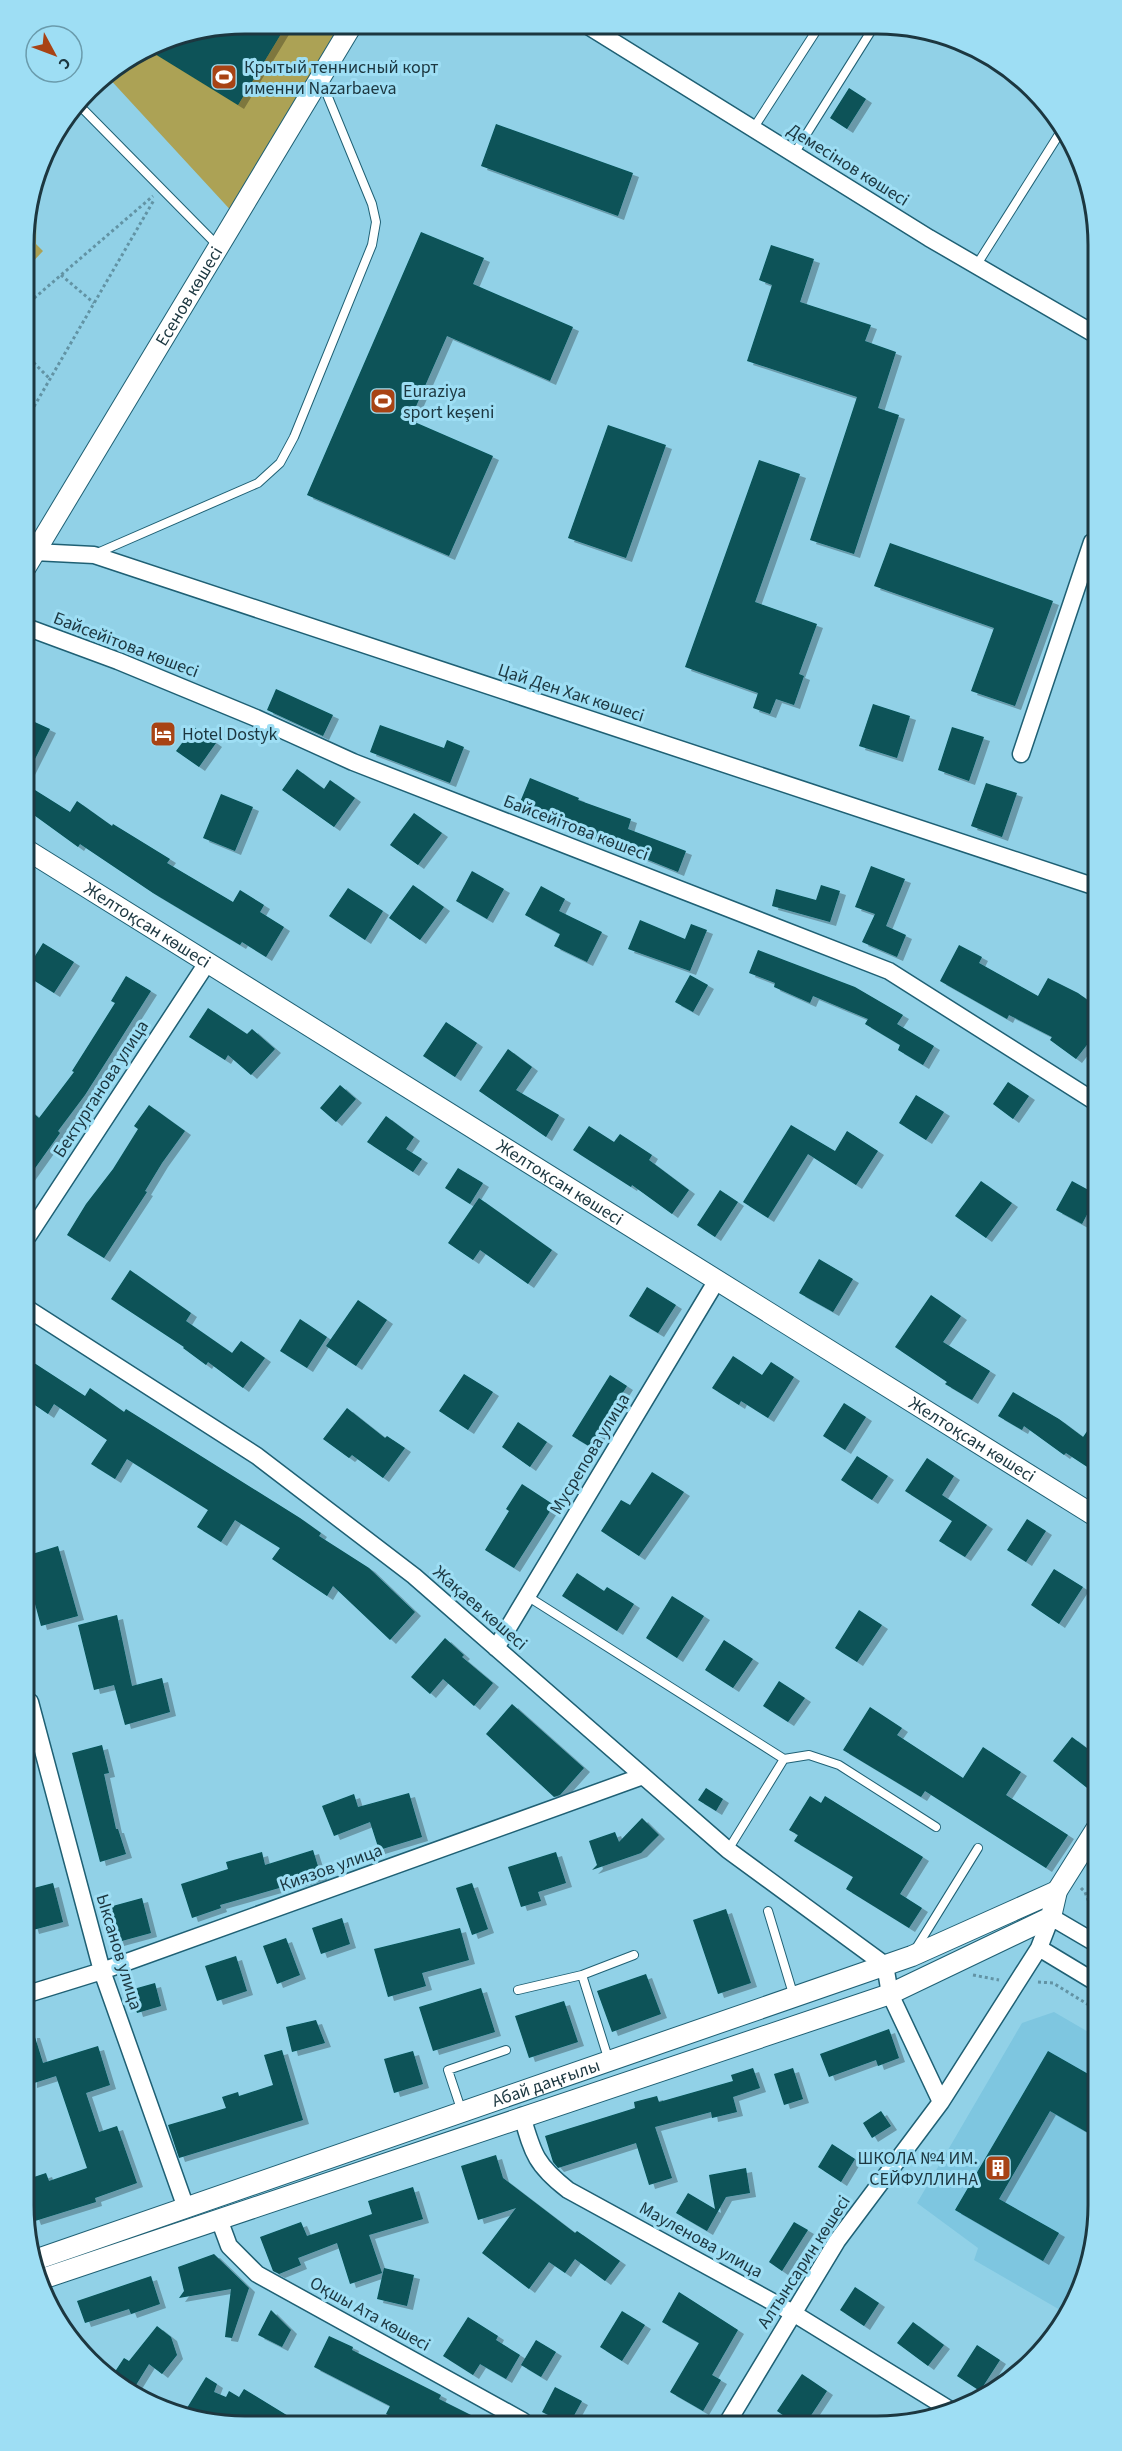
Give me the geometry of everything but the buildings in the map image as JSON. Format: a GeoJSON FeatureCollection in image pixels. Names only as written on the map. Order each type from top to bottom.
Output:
{"type":"FeatureCollection","features":[{"type":"Feature","properties":{"kind":"street","name":"Демесінов көшесі"},"geometry":{"type":"LineString","coordinates":[[601,34],[976,266],[1088,330]]}},
{"type":"Feature","properties":{"kind":"street","name":"Есенов көшесі"},"geometry":{"type":"LineString","coordinates":[[35,545],[346,35]]}},
{"type":"Feature","properties":{"kind":"street"},"geometry":{"type":"LineString","coordinates":[[1021,754],[1088,554]]}},
{"type":"Feature","properties":{"kind":"street","name":"Цай Ден Хак көшесі"},"geometry":{"type":"LineString","coordinates":[[35,555],[94,555],[1088,884]]}},
{"type":"Feature","properties":{"kind":"street","name":"Байсейітова көшесі"},"geometry":{"type":"LineString","coordinates":[[35,630],[118,661],[256,718],[352,762],[889,970],[1088,1097]]}},
{"type":"Feature","properties":{"kind":"street","name":"Желтоқсан көшесі"},"geometry":{"type":"LineString","coordinates":[[35,855],[1087,1511]]}},
{"type":"Feature","properties":{"kind":"street","name":"Бектурганова улица"},"geometry":{"type":"LineString","coordinates":[[34,1226],[207,963]]}},
{"type":"Feature","properties":{"kind":"street","name":"Мусрепова улица"},"geometry":{"type":"LineString","coordinates":[[496,1648],[717,1280]]}},
{"type":"Feature","properties":{"kind":"street","name":"Жақаев көшесі"},"geometry":{"type":"LineString","coordinates":[[34,1313],[257,1456],[414,1576],[728,1851],[885,1965]]}},
{"type":"Feature","properties":{"kind":"street","name":"Ыксанов улица"},"geometry":{"type":"LineString","coordinates":[[34,1718],[102,1971],[186,2208]]}},
{"type":"Feature","properties":{"kind":"street","name":"Киязов улица"},"geometry":{"type":"LineString","coordinates":[[34,1991],[102,1971],[643,1776]]}},
{"type":"Feature","properties":{"kind":"street"},"geometry":{"type":"LineString","coordinates":[[1087,1843],[1058,1891],[1051,1917],[1087,1939]]}},
{"type":"Feature","properties":{"kind":"street","name":"Абай даңғылы"},"geometry":{"type":"LineString","coordinates":[[41,2258],[912,1956],[1058,1891]]}},
{"type":"Feature","properties":{"kind":"street","name":"Абай даңғылы"},"geometry":{"type":"LineString","coordinates":[[47,2277],[890,1994],[1051,1917]]}},
{"type":"Feature","properties":{"kind":"street","name":"Алтынсарин көшесі"},"geometry":{"type":"LineString","coordinates":[[731,2416],[837,2241],[941,2102],[1039,1948],[1051,1917]]}},
{"type":"Feature","properties":{"kind":"street"},"geometry":{"type":"LineString","coordinates":[[1039,1948],[1087,1977]]}},
{"type":"Feature","properties":{"kind":"street"},"geometry":{"type":"LineString","coordinates":[[885,1965],[890,1994],[941,2102]]}},
{"type":"Feature","properties":{"kind":"street","name":"Мауленова улица"},"geometry":{"type":"LineString","coordinates":[[522,2116],[533,2153],[547,2173],[568,2190],[793,2313],[943,2406]]}},
{"type":"Feature","properties":{"kind":"street","name":"Оқшы Ата көшесі"},"geometry":{"type":"LineString","coordinates":[[219,2219],[229,2246],[257,2274],[514,2416]]}},
{"type":"Feature","properties":{"kind":"lane"},"geometry":{"type":"LineString","coordinates":[[753,129],[814,34]]}},
{"type":"Feature","properties":{"kind":"lane"},"geometry":{"type":"LineString","coordinates":[[794,154],[869,34]]}},
{"type":"Feature","properties":{"kind":"lane"},"geometry":{"type":"LineString","coordinates":[[94,555],[258,483],[280,463],[294,437],[372,245],[376,222],[372,204],[320,77]]}},
{"type":"Feature","properties":{"kind":"lane"},"geometry":{"type":"LineString","coordinates":[[84,109],[218,246]]}},
{"type":"Feature","properties":{"kind":"lane"},"geometry":{"type":"LineString","coordinates":[[976,266],[1057,137]]}},
{"type":"Feature","properties":{"kind":"lane"},"geometry":{"type":"LineString","coordinates":[[527,1596],[784,1759],[809,1755],[839,1765],[936,1827]]}},
{"type":"Feature","properties":{"kind":"lane"},"geometry":{"type":"LineString","coordinates":[[728,1851],[784,1759]]}},
{"type":"Feature","properties":{"kind":"lane"},"geometry":{"type":"LineString","coordinates":[[912,1956],[978,1848]]}},
{"type":"Feature","properties":{"kind":"lane"},"geometry":{"type":"LineString","coordinates":[[768,1911],[794,1998]]}},
{"type":"Feature","properties":{"kind":"lane"},"geometry":{"type":"LineString","coordinates":[[518,1990],[582,1975],[634,1955]]}},
{"type":"Feature","properties":{"kind":"lane"},"geometry":{"type":"LineString","coordinates":[[582,1975],[609,2062]]}},
{"type":"Feature","properties":{"kind":"lane"},"geometry":{"type":"LineString","coordinates":[[462,2113],[448,2070],[506,2050]]}},
{"type":"Feature","properties":{"kind":"path"},"geometry":{"type":"LineString","coordinates":[[35,297],[161,188]]}},
{"type":"Feature","properties":{"kind":"path"},"geometry":{"type":"LineString","coordinates":[[35,405],[161,188]]}},
{"type":"Feature","properties":{"kind":"path"},"geometry":{"type":"LineString","coordinates":[[61,275],[94,304]]}},
{"type":"Feature","properties":{"kind":"path"},"geometry":{"type":"LineString","coordinates":[[35,364],[50,379]]}},
{"type":"Feature","properties":{"kind":"shaded area"},"geometry":{"type":"Polygon","coordinates":[[[344,35],[236,216],[112,82],[152,56],[177,46],[218,36],[344,35]]]}},
{"type":"Feature","properties":{"kind":"shaded area"},"geometry":{"type":"Polygon","coordinates":[[[36,216],[36,244],[43,251],[35,259],[36,216]]]}},
{"type":"Feature","properties":{"kind":"shaded area"},"geometry":{"type":"Polygon","coordinates":[[[1054,2012],[1087,2031],[1086,2233],[1076,2274],[1060,2310],[974,2260],[978,2248],[917,2203],[1022,2023],[1054,2012]]]}},
{"type":"Feature","properties":{"kind":"place","name":"Крытый теннисный корт именни Nazarbaeva"},"geometry":{"type":"Point","coordinates":[224,77]}},
{"type":"Feature","properties":{"kind":"place","name":"Euraziya sport keşeni"},"geometry":{"type":"Point","coordinates":[383,401]}},
{"type":"Feature","properties":{"kind":"place","name":"Hotel Dostyk"},"geometry":{"type":"Point","coordinates":[163,734]}},
{"type":"Feature","properties":{"kind":"place","name":"ШКОЛА №4 ИМ. СЕЙФУЛЛИНА"},"geometry":{"type":"Point","coordinates":[998,2168]}}]}
